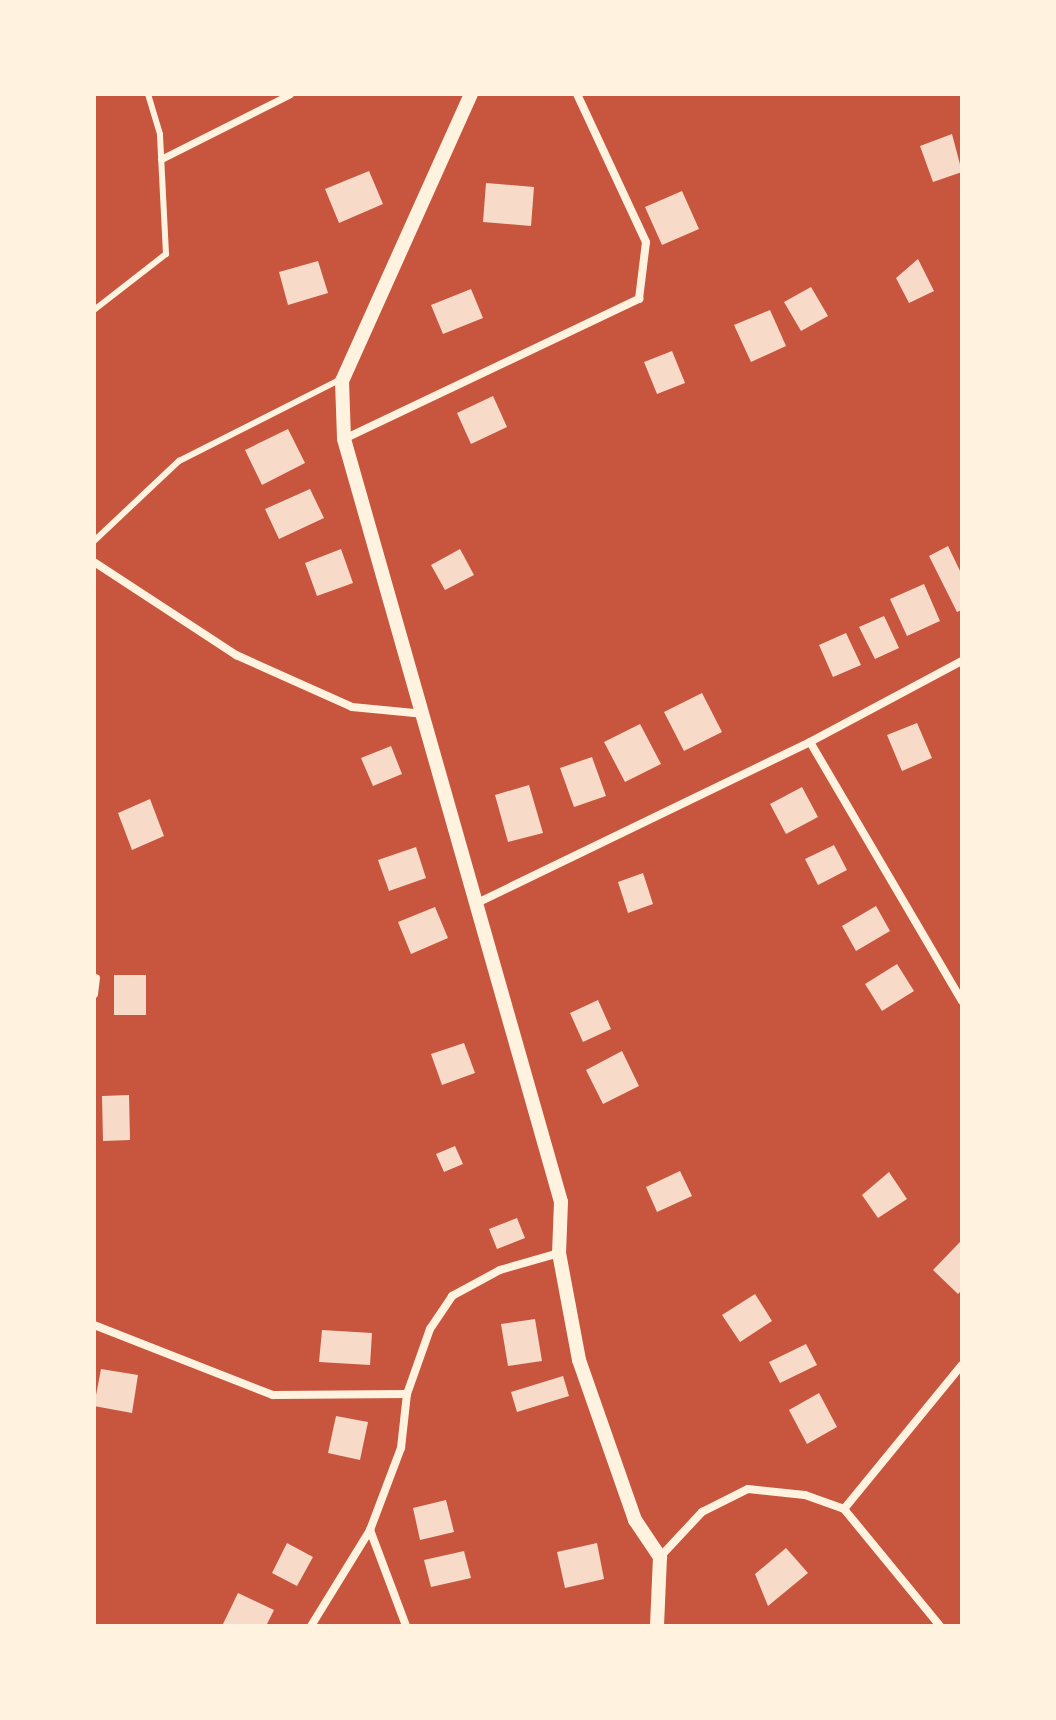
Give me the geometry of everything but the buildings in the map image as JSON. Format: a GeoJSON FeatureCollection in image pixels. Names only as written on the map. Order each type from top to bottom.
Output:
{"type":"FeatureCollection","features":[{"type":"Feature","properties":{"kind":"street"},"geometry":{"type":"LineString","coordinates":[[161,159],[290,94]]}},
{"type":"Feature","properties":{"kind":"street"},"geometry":{"type":"LineString","coordinates":[[471,94],[344,378],[344,439],[426,714],[474,905],[561,1202],[559,1253],[579,1360],[635,1520],[660,1557],[657,1626]]}},
{"type":"Feature","properties":{"kind":"street"},"geometry":{"type":"LineString","coordinates":[[344,439],[639,299],[646,242],[577,94]]}},
{"type":"Feature","properties":{"kind":"street"},"geometry":{"type":"LineString","coordinates":[[94,562],[236,655],[352,707],[426,714]]}},
{"type":"Feature","properties":{"kind":"street"},"geometry":{"type":"LineString","coordinates":[[474,905],[810,742],[962,661]]}},
{"type":"Feature","properties":{"kind":"street"},"geometry":{"type":"LineString","coordinates":[[810,742],[962,1001]]}},
{"type":"Feature","properties":{"kind":"street"},"geometry":{"type":"LineString","coordinates":[[94,994],[96,978]]}},
{"type":"Feature","properties":{"kind":"street"},"geometry":{"type":"LineString","coordinates":[[311,1626],[370,1530],[401,1448],[407,1394],[430,1329],[452,1296],[500,1270],[559,1253]]}},
{"type":"Feature","properties":{"kind":"street"},"geometry":{"type":"LineString","coordinates":[[94,1325],[273,1395],[407,1394]]}},
{"type":"Feature","properties":{"kind":"street"},"geometry":{"type":"LineString","coordinates":[[844,1509],[962,1365]]}},
{"type":"Feature","properties":{"kind":"street"},"geometry":{"type":"LineString","coordinates":[[660,1557],[702,1512],[748,1489],[805,1495],[844,1509],[940,1626]]}},
{"type":"Feature","properties":{"kind":"street"},"geometry":{"type":"LineString","coordinates":[[370,1530],[406,1626]]}},
{"type":"Feature","properties":{"kind":"lane"},"geometry":{"type":"LineString","coordinates":[[94,310],[166,254],[161,159],[148,94]]}},
{"type":"Feature","properties":{"kind":"lane"},"geometry":{"type":"LineString","coordinates":[[94,541],[179,461],[344,378]]}}]}
